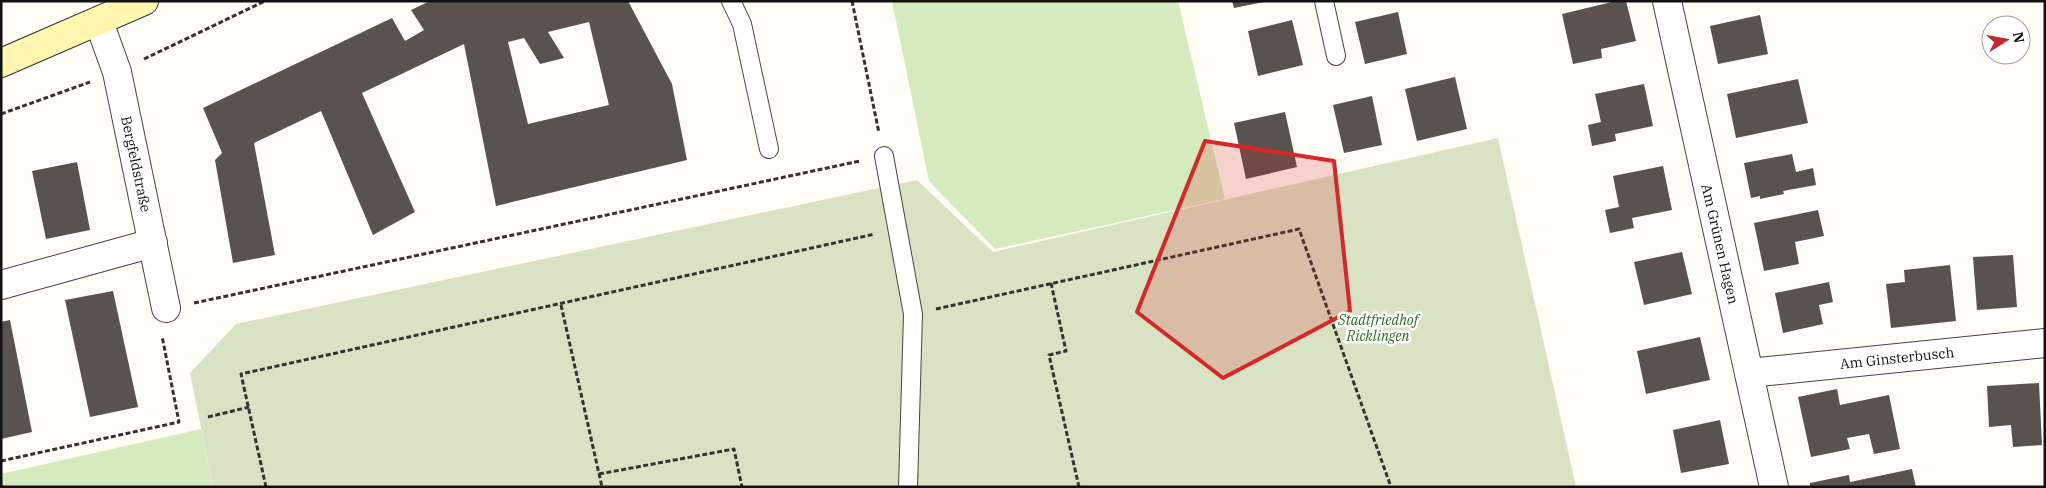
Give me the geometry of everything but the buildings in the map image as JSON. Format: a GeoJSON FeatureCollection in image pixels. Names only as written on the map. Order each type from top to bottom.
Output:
{"type":"FeatureCollection","features":[{"type":"Feature","properties":{"kind":"street"},"geometry":{"type":"LineString","coordinates":[[1,63],[144,1]]}},
{"type":"Feature","properties":{"kind":"street","name":"Am Grünen Hagen"},"geometry":{"type":"LineString","coordinates":[[1666,1],[1774,487]]}},
{"type":"Feature","properties":{"kind":"street","name":"Bergfeldstraße"},"geometry":{"type":"LineString","coordinates":[[99,22],[117,72],[166,308]]}},
{"type":"Feature","properties":{"kind":"street"},"geometry":{"type":"LineString","coordinates":[[1,285],[153,243]]}},
{"type":"Feature","properties":{"kind":"street","name":"Am Ginsterbusch"},"geometry":{"type":"LineString","coordinates":[[1749,373],[2045,343]]}},
{"type":"Feature","properties":{"kind":"lane"},"geometry":{"type":"LineString","coordinates":[[731,1],[742,24],[769,149]]}},
{"type":"Feature","properties":{"kind":"lane"},"geometry":{"type":"LineString","coordinates":[[1324,1],[1336,56]]}},
{"type":"Feature","properties":{"kind":"lane"},"geometry":{"type":"LineString","coordinates":[[884,156],[913,314],[908,487]]}},
{"type":"Feature","properties":{"kind":"path"},"geometry":{"type":"LineString","coordinates":[[1,461],[179,422],[157,310],[884,156],[852,1]]}},
{"type":"Feature","properties":{"kind":"path"},"geometry":{"type":"LineString","coordinates":[[913,314],[1299,228],[1391,487]]}},
{"type":"Feature","properties":{"kind":"path"},"geometry":{"type":"LineString","coordinates":[[266,487],[241,374],[561,305],[897,229]]}},
{"type":"Feature","properties":{"kind":"path"},"geometry":{"type":"LineString","coordinates":[[1051,284],[1066,351],[1049,355],[1079,487]]}},
{"type":"Feature","properties":{"kind":"path"},"geometry":{"type":"LineString","coordinates":[[561,305],[602,487]]}},
{"type":"Feature","properties":{"kind":"path"},"geometry":{"type":"LineString","coordinates":[[208,417],[249,407]]}},
{"type":"Feature","properties":{"kind":"path"},"geometry":{"type":"LineString","coordinates":[[599,474],[734,449],[742,487]]}},
{"type":"Feature","properties":{"kind":"highlighted area"},"geometry":{"type":"Polygon","coordinates":[[[1205,141],[1334,161],[1350,311],[1223,378],[1137,312],[1205,141]]]}},
{"type":"Feature","properties":{"kind":"green space"},"geometry":{"type":"Polygon","coordinates":[[[892,1],[1178,1],[1225,199],[995,249],[929,181],[892,1]]]}},
{"type":"Feature","properties":{"kind":"green space","name":"Stadtfriedhof Ricklingen"},"geometry":{"type":"Polygon","coordinates":[[[1498,138],[1576,487],[213,487],[190,373],[236,324],[917,180],[993,252],[1498,138]]]}},
{"type":"Feature","properties":{"kind":"green space"},"geometry":{"type":"Polygon","coordinates":[[[201,429],[213,487],[1,487],[1,474],[201,429]]]}}]}
